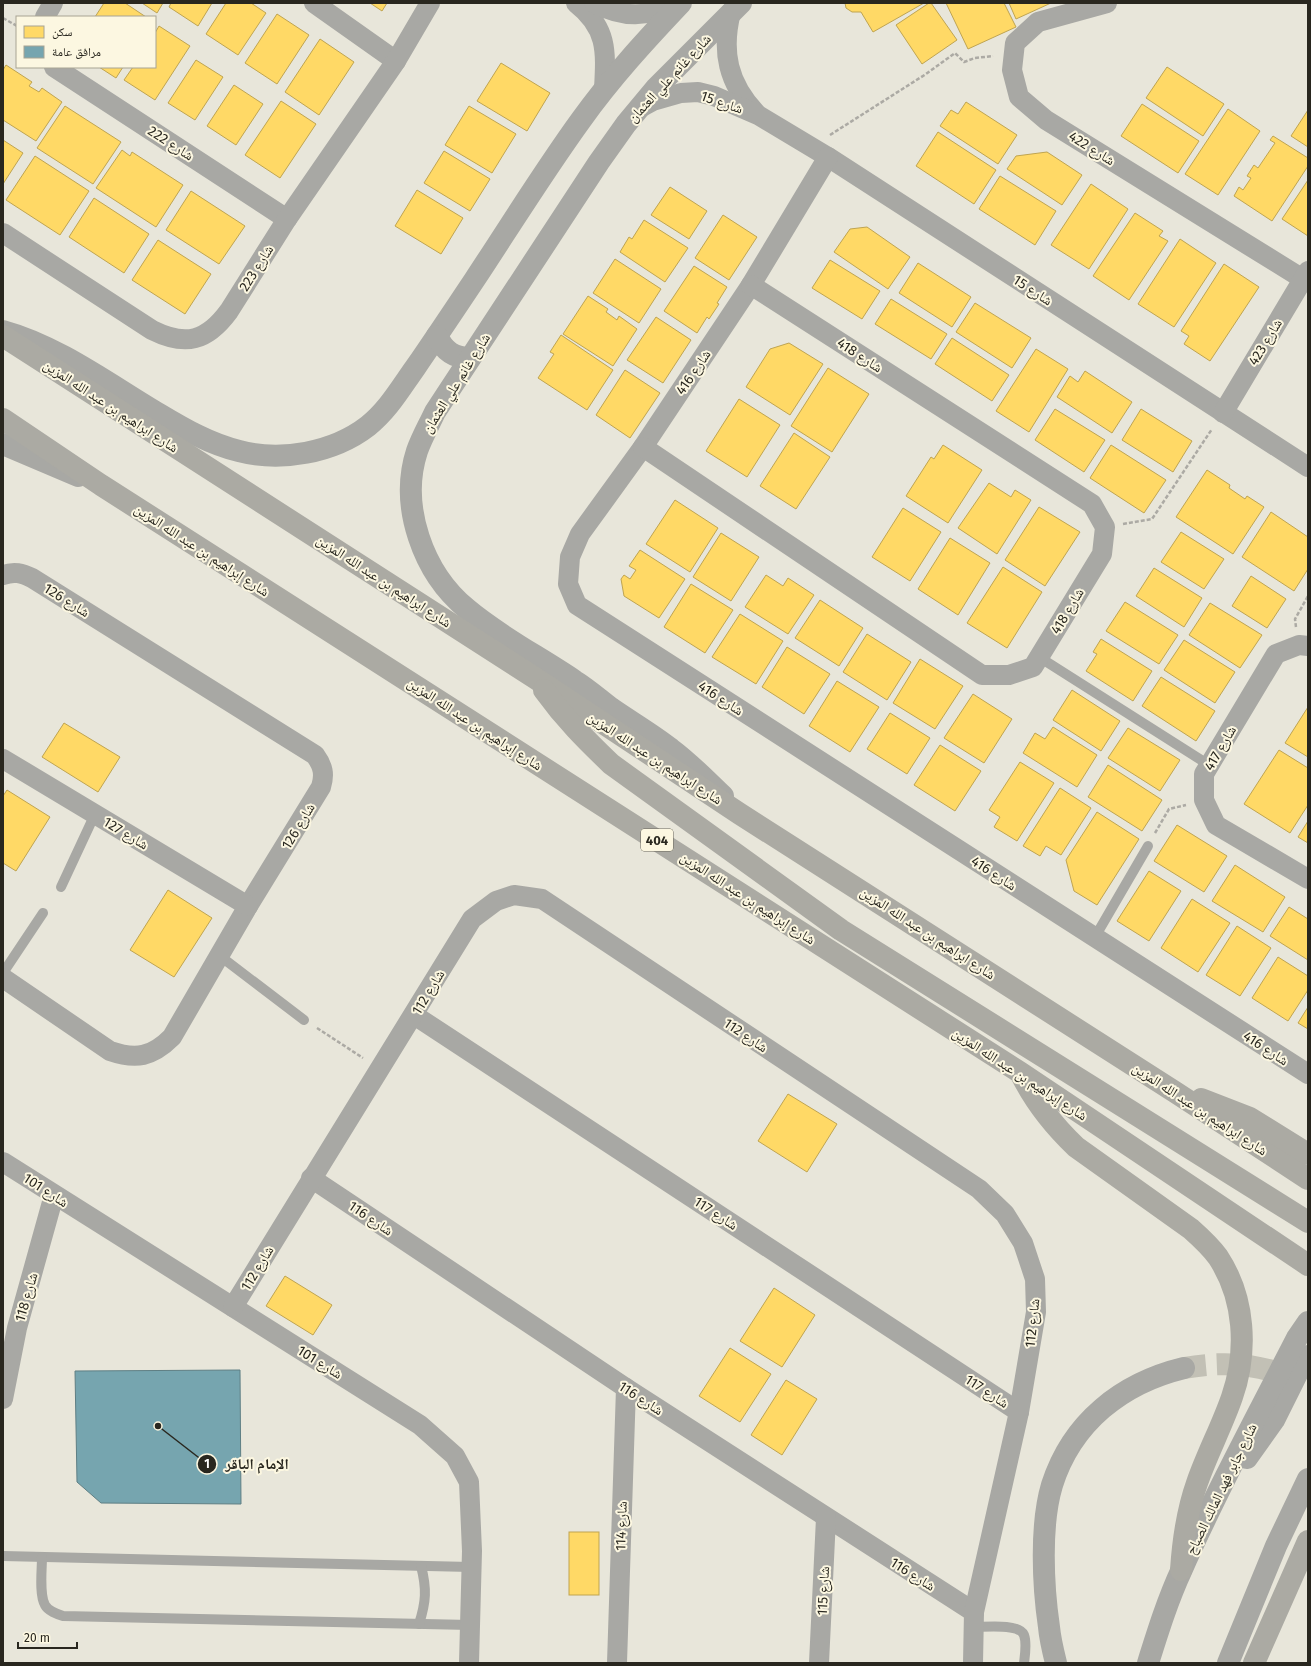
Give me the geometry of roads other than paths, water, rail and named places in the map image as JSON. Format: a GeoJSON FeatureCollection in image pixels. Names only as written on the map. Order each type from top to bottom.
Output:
{"type":"FeatureCollection","features":[{"type":"Feature","properties":{"kind":"main road","name":"شارع ابراهيم بن عبد الله المزين"},"geometry":{"type":"LineString","coordinates":[[3,336],[535,678],[740,814],[1175,1092],[1308,1179]]}},
{"type":"Feature","properties":{"kind":"main road","name":"شارع إبراهيم بن عبد الله المزين"},"geometry":{"type":"LineString","coordinates":[[3,419],[101,486],[1021,1073],[1308,1265]]}},
{"type":"Feature","properties":{"kind":"main road"},"geometry":{"type":"LineString","coordinates":[[535,678],[565,718],[587,742],[611,764],[841,930],[1308,1222]]}},
{"type":"Feature","properties":{"kind":"main road"},"geometry":{"type":"LineString","coordinates":[[1021,1073],[1036,1102],[1060,1132],[1088,1156],[1191,1229],[1200,1237],[1217,1256],[1234,1287],[1241,1319],[1240,1366],[1232,1397],[1197,1482],[1183,1543],[1181,1570]]}},
{"type":"Feature","properties":{"kind":"main road"},"geometry":{"type":"LineString","coordinates":[[1175,1092],[1204,1100],[1250,1118],[1308,1154]]}},
{"type":"Feature","properties":{"kind":"main road"},"geometry":{"type":"LineString","coordinates":[[1254,1663],[1308,1542]]}},
{"type":"Feature","properties":{"kind":"street"},"geometry":{"type":"LineString","coordinates":[[46,16],[53,3]]}},
{"type":"Feature","properties":{"kind":"street"},"geometry":{"type":"LineString","coordinates":[[314,3],[396,61]]}},
{"type":"Feature","properties":{"kind":"street","name":"شارع 223"},"geometry":{"type":"LineString","coordinates":[[3,233],[152,330],[165,336],[178,339],[186,339],[206,334],[219,325],[287,219],[396,61],[430,3]]}},
{"type":"Feature","properties":{"kind":"street"},"geometry":{"type":"LineString","coordinates":[[576,3],[593,19],[604,40],[606,54],[604,89]]}},
{"type":"Feature","properties":{"kind":"street"},"geometry":{"type":"LineString","coordinates":[[594,3],[616,13],[629,14],[654,12],[676,3]]}},
{"type":"Feature","properties":{"kind":"street"},"geometry":{"type":"LineString","coordinates":[[3,331],[22,336],[62,355],[199,436],[240,452],[272,456],[287,455],[320,449],[337,444],[366,427],[389,406],[581,120],[627,61],[681,3]]}},
{"type":"Feature","properties":{"kind":"street","name":"شارع 422"},"geometry":{"type":"LineString","coordinates":[[1107,3],[1038,22],[1015,43],[1012,70],[1019,97],[1046,120],[1305,275]]}},
{"type":"Feature","properties":{"kind":"street","name":"شارع غانم علي العثمان"},"geometry":{"type":"LineString","coordinates":[[736,7],[656,88],[600,162],[435,412],[425,432],[416,458],[412,490],[413,509],[420,540],[430,564],[440,580],[466,609],[576,682],[608,706],[670,748],[692,766],[740,814]]}},
{"type":"Feature","properties":{"kind":"street","name":"شارع 15"},"geometry":{"type":"LineString","coordinates":[[736,7],[726,38],[729,66],[739,92],[758,115]]}},
{"type":"Feature","properties":{"kind":"street","name":"شارع 222"},"geometry":{"type":"LineString","coordinates":[[56,68],[287,219]]}},
{"type":"Feature","properties":{"kind":"street","name":"شارع 15"},"geometry":{"type":"LineString","coordinates":[[640,108],[666,96],[680,93],[698,92],[714,96],[758,115],[821,153],[1308,467]]}},
{"type":"Feature","properties":{"kind":"street","name":"شارع 416"},"geometry":{"type":"LineString","coordinates":[[821,153],[751,285],[643,447],[580,534],[570,557],[568,584],[577,605],[1308,1074]]}},
{"type":"Feature","properties":{"kind":"street","name":"شارع 423"},"geometry":{"type":"LineString","coordinates":[[1223,413],[1305,275]]}},
{"type":"Feature","properties":{"kind":"street","name":"شارع 418"},"geometry":{"type":"LineString","coordinates":[[643,447],[982,675],[1009,675],[1033,667],[1102,554],[1105,527],[1092,504],[751,285]]}},
{"type":"Feature","properties":{"kind":"street"},"geometry":{"type":"LineString","coordinates":[[437,336],[441,345],[448,352],[462,358],[470,358]]}},
{"type":"Feature","properties":{"kind":"street"},"geometry":{"type":"LineString","coordinates":[[3,444],[101,486]]}},
{"type":"Feature","properties":{"kind":"street","name":"شارع 126"},"geometry":{"type":"LineString","coordinates":[[3,575],[14,572],[23,573],[32,578],[315,755],[320,762],[324,779],[321,787],[248,906],[172,1037],[162,1047],[150,1054],[137,1057],[123,1056],[110,1052],[3,978]]}},
{"type":"Feature","properties":{"kind":"street","name":"شارع 417"},"geometry":{"type":"LineString","coordinates":[[1304,646],[1276,654],[1204,774],[1204,800],[1216,825],[1308,879]]}},
{"type":"Feature","properties":{"kind":"street","name":"شارع 127"},"geometry":{"type":"LineString","coordinates":[[3,759],[248,906]]}},
{"type":"Feature","properties":{"kind":"street","name":"شارع 112"},"geometry":{"type":"LineString","coordinates":[[233,1307],[311,1178],[414,1015],[472,919],[496,901],[514,895],[542,899],[979,1189],[1006,1214],[1023,1243],[1035,1279],[1036,1312],[1019,1412],[974,1620],[973,1663]]}},
{"type":"Feature","properties":{"kind":"street","name":"شارع 117"},"geometry":{"type":"LineString","coordinates":[[414,1015],[1019,1412]]}},
{"type":"Feature","properties":{"kind":"street","name":"شارع 101"},"geometry":{"type":"LineString","coordinates":[[3,1162],[420,1426],[455,1456],[469,1482],[472,1567],[469,1663]]}},
{"type":"Feature","properties":{"kind":"street","name":"شارع 116"},"geometry":{"type":"LineString","coordinates":[[311,1178],[626,1388],[826,1518],[974,1620]]}},
{"type":"Feature","properties":{"kind":"street","name":"شارع 118"},"geometry":{"type":"LineString","coordinates":[[3,1399],[17,1328],[54,1195]]}},
{"type":"Feature","properties":{"kind":"street","name":"شارع جابر فهد المالك الصباح"},"geometry":{"type":"LineString","coordinates":[[1148,1663],[1163,1615],[1181,1570],[1297,1338],[1308,1322]]}},
{"type":"Feature","properties":{"kind":"street"},"geometry":{"type":"LineString","coordinates":[[1228,1474],[1247,1457],[1266,1433],[1308,1356]]}},
{"type":"Feature","properties":{"kind":"street"},"geometry":{"type":"LineString","coordinates":[[1056,1663],[1049,1629],[1045,1595],[1044,1562],[1048,1511],[1052,1487],[1058,1468],[1077,1436],[1103,1407],[1141,1382],[1162,1373],[1184,1368]]}},
{"type":"Feature","properties":{"kind":"street","name":"شارع 114"},"geometry":{"type":"LineString","coordinates":[[617,1663],[626,1388]]}},
{"type":"Feature","properties":{"kind":"street"},"geometry":{"type":"LineString","coordinates":[[1228,1663],[1276,1546],[1308,1479]]}},
{"type":"Feature","properties":{"kind":"street","name":"شارع 115"},"geometry":{"type":"LineString","coordinates":[[819,1663],[826,1518]]}},
{"type":"Feature","properties":{"kind":"lane"},"geometry":{"type":"LineString","coordinates":[[1039,657],[1209,765]]}},
{"type":"Feature","properties":{"kind":"lane"},"geometry":{"type":"LineString","coordinates":[[61,887],[95,814]]}},
{"type":"Feature","properties":{"kind":"lane"},"geometry":{"type":"LineString","coordinates":[[1095,937],[1148,846]]}},
{"type":"Feature","properties":{"kind":"lane"},"geometry":{"type":"LineString","coordinates":[[3,973],[43,913]]}},
{"type":"Feature","properties":{"kind":"lane"},"geometry":{"type":"LineString","coordinates":[[220,956],[304,1020]]}},
{"type":"Feature","properties":{"kind":"lane"},"geometry":{"type":"LineString","coordinates":[[3,1556],[472,1567]]}},
{"type":"Feature","properties":{"kind":"lane"},"geometry":{"type":"LineString","coordinates":[[42,1557],[42,1596],[45,1605],[53,1612],[64,1616],[470,1625]]}},
{"type":"Feature","properties":{"kind":"lane"},"geometry":{"type":"LineString","coordinates":[[419,1624],[425,1605],[426,1584],[421,1566]]}},
{"type":"Feature","properties":{"kind":"lane"},"geometry":{"type":"LineString","coordinates":[[974,1620],[1014,1627],[1020,1630],[1025,1636],[1024,1663]]}},
{"type":"Feature","properties":{"kind":"tunnel"},"geometry":{"type":"LineString","coordinates":[[1184,1368],[1217,1364],[1248,1366],[1278,1373],[1308,1386]]}},
{"type":"Feature","properties":{"kind":"place","name":"الإمام الباقر"},"geometry":{"type":"Point","coordinates":[158,1426]}}]}
